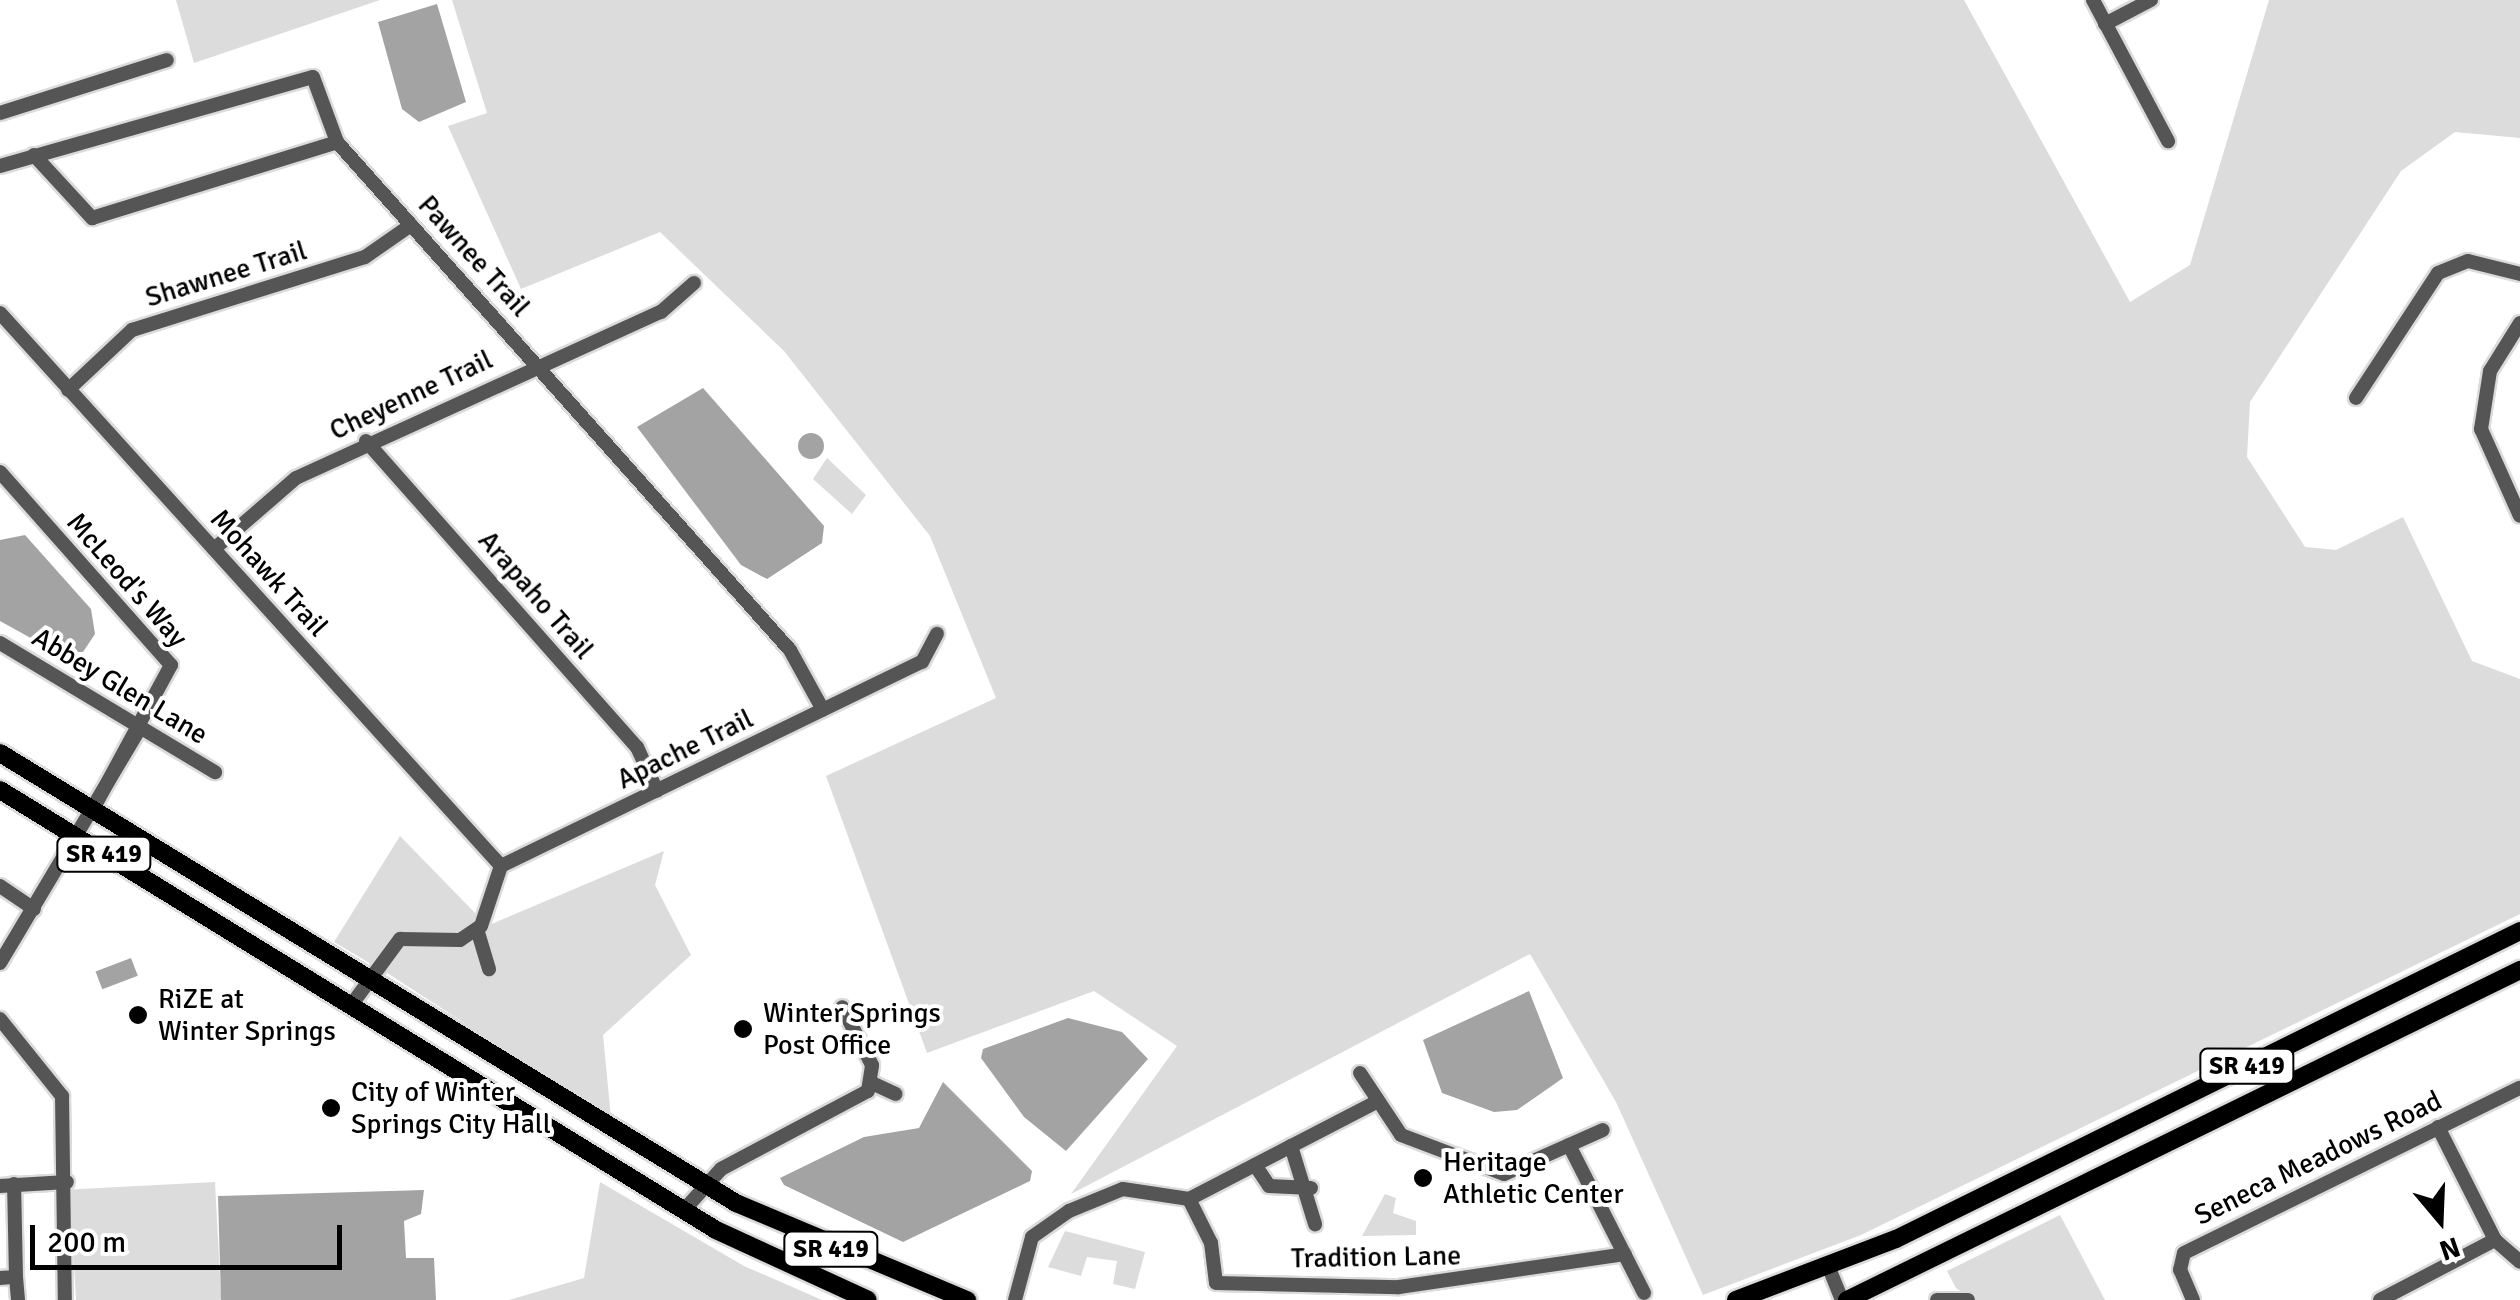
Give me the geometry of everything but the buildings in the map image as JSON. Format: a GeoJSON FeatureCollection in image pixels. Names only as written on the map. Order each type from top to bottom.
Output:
{"type":"FeatureCollection","features":[{"type":"Feature","properties":{"kind":"main road","name":"SR 419"},"geometry":{"type":"LineString","coordinates":[[0,753],[370,976],[701,1183],[824,1246],[967,1300]]}},
{"type":"Feature","properties":{"kind":"main road","name":"SR 419"},"geometry":{"type":"LineString","coordinates":[[0,790],[684,1210],[868,1300]]}},
{"type":"Feature","properties":{"kind":"main road","name":"SR 419"},"geometry":{"type":"LineString","coordinates":[[1736,1300],[1828,1268],[2520,932]]}},
{"type":"Feature","properties":{"kind":"main road","name":"SR 419"},"geometry":{"type":"LineString","coordinates":[[1844,1300],[2520,970]]}},
{"type":"Feature","properties":{"kind":"street"},"geometry":{"type":"LineString","coordinates":[[2093,0],[2168,141]]}},
{"type":"Feature","properties":{"kind":"street"},"geometry":{"type":"LineString","coordinates":[[2105,24],[2151,0]]}},
{"type":"Feature","properties":{"kind":"street"},"geometry":{"type":"LineString","coordinates":[[0,112],[167,60]]}},
{"type":"Feature","properties":{"kind":"street","name":"Pawnee Trail"},"geometry":{"type":"LineString","coordinates":[[0,166],[292,77],[313,77],[338,142],[790,650],[822,710]]}},
{"type":"Feature","properties":{"kind":"street"},"geometry":{"type":"LineString","coordinates":[[34,155],[92,218],[338,142]]}},
{"type":"Feature","properties":{"kind":"street","name":"Shawnee Trail"},"geometry":{"type":"LineString","coordinates":[[68,390],[132,330],[365,257],[411,224]]}},
{"type":"Feature","properties":{"kind":"street"},"geometry":{"type":"LineString","coordinates":[[2356,398],[2438,272],[2468,261],[2520,274]]}},
{"type":"Feature","properties":{"kind":"street","name":"Cheyenne Trail"},"geometry":{"type":"LineString","coordinates":[[214,549],[296,478],[366,441],[686,299],[694,283]]}},
{"type":"Feature","properties":{"kind":"street","name":"Mohawk Trail"},"geometry":{"type":"LineString","coordinates":[[0,314],[502,866]]}},
{"type":"Feature","properties":{"kind":"street"},"geometry":{"type":"LineString","coordinates":[[2520,323],[2490,370],[2481,429],[2520,516]]}},
{"type":"Feature","properties":{"kind":"street","name":"Arapaho Trail"},"geometry":{"type":"LineString","coordinates":[[366,441],[636,747],[657,790]]}},
{"type":"Feature","properties":{"kind":"street","name":"McLeod's Way"},"geometry":{"type":"LineString","coordinates":[[0,472],[171,664],[78,838],[0,963]]}},
{"type":"Feature","properties":{"kind":"street","name":"Apache Trail"},"geometry":{"type":"LineString","coordinates":[[502,866],[922,662],[936,634]]}},
{"type":"Feature","properties":{"kind":"street","name":"Abbey Glen Lane"},"geometry":{"type":"LineString","coordinates":[[0,643],[215,772]]}},
{"type":"Feature","properties":{"kind":"street"},"geometry":{"type":"LineString","coordinates":[[489,969],[477,929],[502,866]]}},
{"type":"Feature","properties":{"kind":"street"},"geometry":{"type":"LineString","coordinates":[[0,886],[34,909]]}},
{"type":"Feature","properties":{"kind":"street"},"geometry":{"type":"LineString","coordinates":[[352,1004],[400,939],[444,942],[477,929]]}},
{"type":"Feature","properties":{"kind":"street"},"geometry":{"type":"LineString","coordinates":[[842,1007],[872,1083],[896,1094]]}},
{"type":"Feature","properties":{"kind":"street"},"geometry":{"type":"LineString","coordinates":[[0,1018],[59,1084],[67,1182],[66,1300]]}},
{"type":"Feature","properties":{"kind":"street"},"geometry":{"type":"LineString","coordinates":[[1360,1074],[1402,1135],[1504,1174],[1603,1130]]}},
{"type":"Feature","properties":{"kind":"street"},"geometry":{"type":"LineString","coordinates":[[684,1210],[701,1183],[872,1083]]}},
{"type":"Feature","properties":{"kind":"street","name":"Seneca Meadows Road"},"geometry":{"type":"LineString","coordinates":[[2193,1300],[2180,1270],[2184,1253],[2520,1088]]}},
{"type":"Feature","properties":{"kind":"street"},"geometry":{"type":"LineString","coordinates":[[1016,1300],[1032,1237],[1059,1217],[1123,1189],[1188,1199],[1376,1102]]}},
{"type":"Feature","properties":{"kind":"street"},"geometry":{"type":"LineString","coordinates":[[2438,1127],[2494,1240],[2520,1262]]}},
{"type":"Feature","properties":{"kind":"street"},"geometry":{"type":"LineString","coordinates":[[1569,1145],[1644,1293]]}},
{"type":"Feature","properties":{"kind":"street"},"geometry":{"type":"LineString","coordinates":[[1291,1146],[1311,1188],[1314,1224]]}},
{"type":"Feature","properties":{"kind":"street"},"geometry":{"type":"LineString","coordinates":[[1254,1165],[1269,1186],[1311,1188]]}},
{"type":"Feature","properties":{"kind":"street"},"geometry":{"type":"LineString","coordinates":[[18,1300],[8,1277],[7,1185],[67,1182]]}},
{"type":"Feature","properties":{"kind":"street","name":"Tradition Lane"},"geometry":{"type":"LineString","coordinates":[[1188,1199],[1210,1242],[1216,1283],[1399,1288],[1625,1254]]}},
{"type":"Feature","properties":{"kind":"street"},"geometry":{"type":"LineString","coordinates":[[2380,1300],[2494,1240]]}},
{"type":"Feature","properties":{"kind":"street"},"geometry":{"type":"LineString","coordinates":[[1828,1268],[1844,1300]]}},
{"type":"Feature","properties":{"kind":"street"},"geometry":{"type":"LineString","coordinates":[[1937,1300],[1968,1300]]}},
{"type":"Feature","properties":{"kind":"shaded area"},"geometry":{"type":"Polygon","coordinates":[[[176,0],[380,0],[194,63],[176,0]]]}},
{"type":"Feature","properties":{"kind":"shaded area"},"geometry":{"type":"Polygon","coordinates":[[[452,0],[1964,0],[2130,302],[2190,265],[2269,0],[2520,0],[2520,138],[2455,132],[2401,171],[2250,402],[2247,457],[2305,547],[2336,550],[2403,517],[2472,661],[2520,679],[2520,914],[1861,1235],[1703,1295],[1616,1102],[1530,954],[1071,1194],[1177,1046],[1094,991],[927,1053],[826,776],[996,698],[930,536],[784,351],[660,232],[521,289],[448,126],[487,113],[452,0]]]}},
{"type":"Feature","properties":{"kind":"shaded area"},"geometry":{"type":"Polygon","coordinates":[[[437,4],[466,102],[419,122],[402,109],[378,22],[437,4]]]}},
{"type":"Feature","properties":{"kind":"shaded area"},"geometry":{"type":"Polygon","coordinates":[[[703,388],[824,526],[822,543],[767,579],[741,565],[637,427],[703,388]]]}},
{"type":"Feature","properties":{"kind":"shaded area"},"geometry":{"type":"Polygon","coordinates":[[[811,433],[820,437],[824,446],[820,455],[811,459],[802,455],[798,446],[802,437],[811,433]]]}},
{"type":"Feature","properties":{"kind":"shaded area"},"geometry":{"type":"Polygon","coordinates":[[[827,458],[866,495],[852,514],[813,479],[827,458]]]}},
{"type":"Feature","properties":{"kind":"shaded area"},"geometry":{"type":"Polygon","coordinates":[[[25,535],[91,609],[95,634],[83,652],[56,652],[0,621],[0,540],[25,535]]]}},
{"type":"Feature","properties":{"kind":"shaded area"},"geometry":{"type":"Polygon","coordinates":[[[400,836],[478,916],[458,934],[399,933],[371,964],[334,942],[400,836]]]}},
{"type":"Feature","properties":{"kind":"shaded area"},"geometry":{"type":"Polygon","coordinates":[[[664,851],[655,885],[691,955],[603,1035],[611,1118],[381,969],[403,945],[474,940],[485,976],[495,974],[487,926],[664,851]]]}},
{"type":"Feature","properties":{"kind":"shaded area"},"geometry":{"type":"Polygon","coordinates":[[[131,958],[138,976],[102,989],[96,972],[131,958]]]}},
{"type":"Feature","properties":{"kind":"shaded area"},"geometry":{"type":"Polygon","coordinates":[[[1529,991],[1563,1078],[1517,1110],[1494,1112],[1442,1093],[1423,1040],[1529,991]]]}},
{"type":"Feature","properties":{"kind":"shaded area"},"geometry":{"type":"Polygon","coordinates":[[[1068,1018],[1122,1032],[1148,1059],[1066,1151],[1024,1117],[981,1058],[983,1049],[1068,1018]]]}},
{"type":"Feature","properties":{"kind":"shaded area"},"geometry":{"type":"Polygon","coordinates":[[[943,1082],[1032,1171],[1030,1181],[903,1242],[784,1185],[780,1178],[864,1137],[919,1128],[943,1082]]]}},
{"type":"Feature","properties":{"kind":"shaded area"},"geometry":{"type":"Polygon","coordinates":[[[215,1182],[221,1300],[76,1300],[70,1190],[215,1182]]]}},
{"type":"Feature","properties":{"kind":"shaded area"},"geometry":{"type":"Polygon","coordinates":[[[600,1182],[744,1266],[822,1300],[509,1300],[584,1278],[600,1182]]]}},
{"type":"Feature","properties":{"kind":"shaded area"},"geometry":{"type":"Polygon","coordinates":[[[424,1190],[421,1214],[404,1221],[406,1258],[434,1258],[436,1300],[221,1300],[218,1196],[424,1190]]]}},
{"type":"Feature","properties":{"kind":"shaded area"},"geometry":{"type":"Polygon","coordinates":[[[1385,1194],[1396,1198],[1393,1213],[1416,1221],[1416,1235],[1362,1236],[1385,1194]]]}},
{"type":"Feature","properties":{"kind":"shaded area"},"geometry":{"type":"Polygon","coordinates":[[[2060,1215],[2105,1300],[1974,1300],[1956,1288],[1947,1271],[2060,1215]]]}},
{"type":"Feature","properties":{"kind":"shaded area"},"geometry":{"type":"Polygon","coordinates":[[[1065,1231],[1145,1252],[1135,1289],[1113,1284],[1117,1261],[1087,1257],[1081,1276],[1048,1267],[1065,1231]]]}},
{"type":"Feature","properties":{"kind":"place","name":"RiZE at Winter Springs"},"geometry":{"type":"Point","coordinates":[138,1015]}},
{"type":"Feature","properties":{"kind":"place","name":"Winter Springs Post Office"},"geometry":{"type":"Point","coordinates":[743,1029]}},
{"type":"Feature","properties":{"kind":"place","name":"City of Winter Springs City Hall"},"geometry":{"type":"Point","coordinates":[331,1108]}},
{"type":"Feature","properties":{"kind":"place","name":"Heritage Athletic Center"},"geometry":{"type":"Point","coordinates":[1423,1178]}}]}
